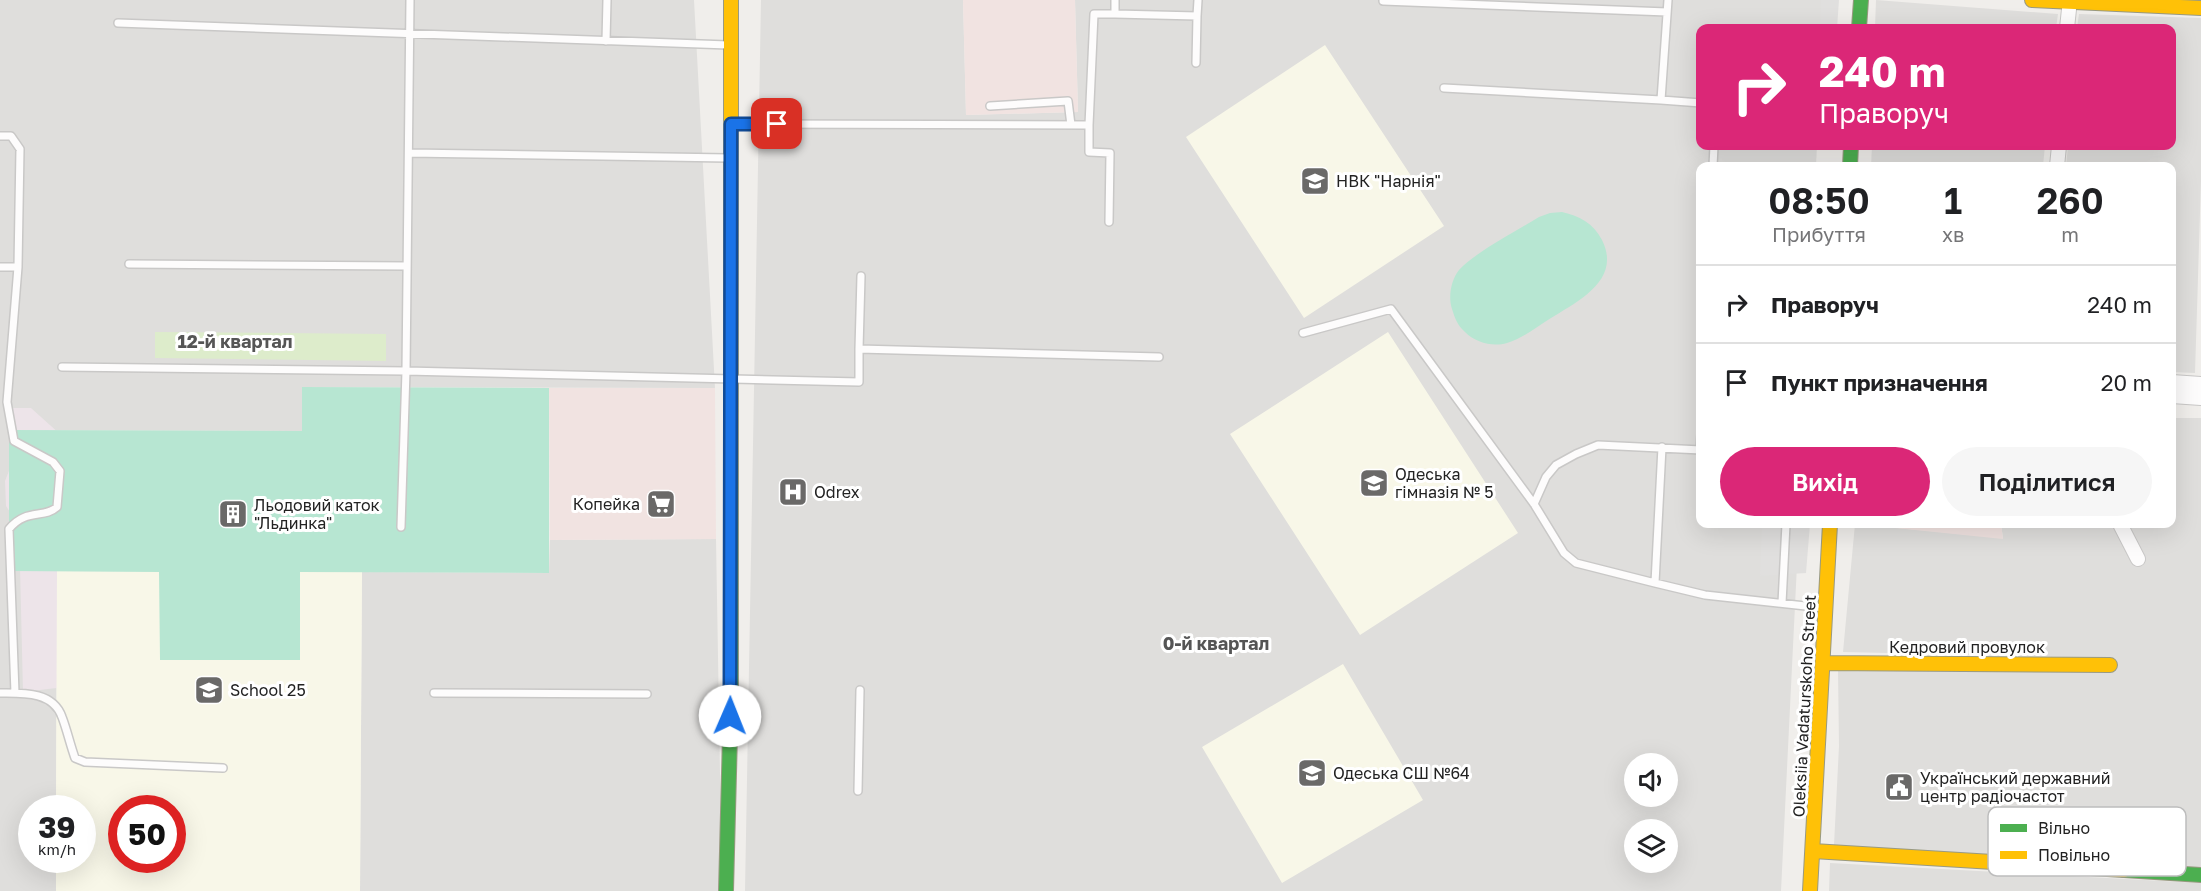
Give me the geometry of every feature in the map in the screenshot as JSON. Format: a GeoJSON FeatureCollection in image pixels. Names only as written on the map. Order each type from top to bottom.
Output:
{"type":"FeatureCollection","features":[{"type":"Feature","properties":{"kind":"main road"},"geometry":{"type":"LineString","coordinates":[[726,891],[731,695],[731,0]]}},
{"type":"Feature","properties":{"kind":"main road"},"geometry":{"type":"LineString","coordinates":[[1859,24],[1861,0]]}},
{"type":"Feature","properties":{"kind":"main road"},"geometry":{"type":"LineString","coordinates":[[2032,0],[2201,8]]}},
{"type":"Feature","properties":{"kind":"main road","name":"Oleksiia Vadaturskoho Street"},"geometry":{"type":"LineString","coordinates":[[1810,891],[1830,528]]}},
{"type":"Feature","properties":{"kind":"main road","name":"Кедровий провулок"},"geometry":{"type":"LineString","coordinates":[[1823,663],[2110,665]]}},
{"type":"Feature","properties":{"kind":"main road"},"geometry":{"type":"LineString","coordinates":[[1813,851],[1988,861]]}},
{"type":"Feature","properties":{"kind":"main road"},"geometry":{"type":"LineString","coordinates":[[2186,873],[2201,874]]}},
{"type":"Feature","properties":{"kind":"street"},"geometry":{"type":"LineString","coordinates":[[2067,24],[2069,1]]}},
{"type":"Feature","properties":{"kind":"street"},"geometry":{"type":"LineString","coordinates":[[2176,382],[2201,384],[2201,375]]}},
{"type":"Feature","properties":{"kind":"street"},"geometry":{"type":"LineString","coordinates":[[2176,396],[2201,398]]}},
{"type":"Feature","properties":{"kind":"street"},"geometry":{"type":"LineString","coordinates":[[2122,528],[2138,559]]}},
{"type":"Feature","properties":{"kind":"lane"},"geometry":{"type":"LineString","coordinates":[[401,527],[406,371],[410,0]]}},
{"type":"Feature","properties":{"kind":"lane"},"geometry":{"type":"LineString","coordinates":[[606,41],[607,0]]}},
{"type":"Feature","properties":{"kind":"lane"},"geometry":{"type":"LineString","coordinates":[[1115,0],[1115,14]]}},
{"type":"Feature","properties":{"kind":"lane"},"geometry":{"type":"LineString","coordinates":[[1196,63],[1198,0]]}},
{"type":"Feature","properties":{"kind":"lane"},"geometry":{"type":"LineString","coordinates":[[1661,100],[1668,0]]}},
{"type":"Feature","properties":{"kind":"lane"},"geometry":{"type":"LineString","coordinates":[[1383,1],[1667,12]]}},
{"type":"Feature","properties":{"kind":"lane"},"geometry":{"type":"LineString","coordinates":[[1109,222],[1110,153],[1089,152],[1094,14],[1197,16]]}},
{"type":"Feature","properties":{"kind":"lane"},"geometry":{"type":"LineString","coordinates":[[118,23],[731,45]]}},
{"type":"Feature","properties":{"kind":"lane"},"geometry":{"type":"LineString","coordinates":[[1444,88],[1696,103]]}},
{"type":"Feature","properties":{"kind":"lane"},"geometry":{"type":"LineString","coordinates":[[990,106],[1068,101],[1071,125]]}},
{"type":"Feature","properties":{"kind":"lane"},"geometry":{"type":"LineString","coordinates":[[731,124],[1089,125]]}},
{"type":"Feature","properties":{"kind":"lane"},"geometry":{"type":"LineString","coordinates":[[0,136],[11,136],[20,149],[18,267],[7,402],[14,441],[53,462],[60,471],[57,507],[52,512],[37,513],[16,520],[9,529],[15,693]]}},
{"type":"Feature","properties":{"kind":"lane"},"geometry":{"type":"LineString","coordinates":[[409,153],[731,158]]}},
{"type":"Feature","properties":{"kind":"lane"},"geometry":{"type":"LineString","coordinates":[[129,264],[407,266]]}},
{"type":"Feature","properties":{"kind":"lane"},"geometry":{"type":"LineString","coordinates":[[0,267],[18,267]]}},
{"type":"Feature","properties":{"kind":"lane"},"geometry":{"type":"LineString","coordinates":[[62,367],[406,371],[859,382],[861,276]]}},
{"type":"Feature","properties":{"kind":"lane"},"geometry":{"type":"LineString","coordinates":[[1303,333],[1390,309],[1534,504],[1564,553],[1576,563],[1705,596],[1826,608]]}},
{"type":"Feature","properties":{"kind":"lane"},"geometry":{"type":"LineString","coordinates":[[859,349],[1159,357]]}},
{"type":"Feature","properties":{"kind":"lane"},"geometry":{"type":"LineString","coordinates":[[1534,504],[1546,477],[1556,465],[1598,445],[1696,450]]}},
{"type":"Feature","properties":{"kind":"lane"},"geometry":{"type":"LineString","coordinates":[[1655,583],[1662,447]]}},
{"type":"Feature","properties":{"kind":"lane"},"geometry":{"type":"LineString","coordinates":[[1782,603],[1786,528]]}},
{"type":"Feature","properties":{"kind":"lane"},"geometry":{"type":"LineString","coordinates":[[858,791],[860,690]]}},
{"type":"Feature","properties":{"kind":"lane"},"geometry":{"type":"LineString","coordinates":[[0,693],[33,694],[49,699],[62,714],[75,758],[85,762],[223,768]]}},
{"type":"Feature","properties":{"kind":"lane"},"geometry":{"type":"LineString","coordinates":[[434,693],[647,694]]}},
{"type":"Feature","properties":{"kind":"shaded area"},"geometry":{"type":"Polygon","coordinates":[[[0,0],[694,0],[715,388],[303,387],[302,431],[9,430],[9,571],[57,571],[56,795],[18,795],[18,873],[56,873],[56,891],[0,891],[0,0]]]}},
{"type":"Feature","properties":{"kind":"shaded area"},"geometry":{"type":"Polygon","coordinates":[[[761,0],[963,0],[966,115],[1078,112],[1075,0],[1824,0],[1823,24],[1696,24],[1696,150],[1817,150],[1816,162],[1696,162],[1696,528],[1799,528],[1781,891],[745,891],[761,0]]]}},
{"type":"Feature","properties":{"kind":"shaded area"},"geometry":{"type":"Polygon","coordinates":[[[963,0],[1075,0],[1078,112],[966,115],[963,0]]]}},
{"type":"Feature","properties":{"kind":"shaded area"},"geometry":{"type":"Polygon","coordinates":[[[1821,0],[1839,0],[1837,24],[1820,24],[1821,0]]]}},
{"type":"Feature","properties":{"kind":"shaded area"},"geometry":{"type":"Polygon","coordinates":[[[1876,0],[2058,14],[2057,24],[1875,24],[1876,0]]]}},
{"type":"Feature","properties":{"kind":"shaded area"},"geometry":{"type":"Polygon","coordinates":[[[2079,14],[2201,18],[2201,181],[2195,373],[2176,372],[2176,162],[2066,162],[2068,150],[2176,150],[2176,24],[2078,24],[2079,14]]]}},
{"type":"Feature","properties":{"kind":"shaded area","name":"НВК \"Нарнія\""},"geometry":{"type":"Polygon","coordinates":[[[1325,45],[1444,226],[1304,318],[1186,137],[1325,45]]]}},
{"type":"Feature","properties":{"kind":"shaded area"},"geometry":{"type":"Polygon","coordinates":[[[1872,150],[2045,150],[2043,162],[1871,162],[1872,150]]]}},
{"type":"Feature","properties":{"kind":"shaded area","name":"Одеська гімназія № 5"},"geometry":{"type":"Polygon","coordinates":[[[1388,332],[1518,533],[1360,635],[1230,434],[1388,332]]]}},
{"type":"Feature","properties":{"kind":"shaded area"},"geometry":{"type":"Polygon","coordinates":[[[549,388],[715,388],[716,539],[550,540],[549,388]]]}},
{"type":"Feature","properties":{"kind":"shaded area"},"geometry":{"type":"Polygon","coordinates":[[[11,408],[31,408],[80,452],[90,577],[65,687],[23,692],[19,526],[6,506],[5,481],[16,453],[11,408]]]}},
{"type":"Feature","properties":{"kind":"shaded area"},"geometry":{"type":"Polygon","coordinates":[[[2176,418],[2201,418],[2201,869],[2186,868],[2186,807],[1988,807],[1988,855],[1834,845],[1839,746],[1838,670],[2115,658],[1843,652],[1855,528],[1897,528],[2003,538],[2002,528],[2176,528],[2176,418]]]}},
{"type":"Feature","properties":{"kind":"shaded area"},"geometry":{"type":"Polygon","coordinates":[[[1762,528],[1810,528],[1806,573],[1760,576],[1762,528]]]}},
{"type":"Feature","properties":{"kind":"shaded area"},"geometry":{"type":"Polygon","coordinates":[[[1896,528],[2002,528],[2003,539],[1896,528]]]}},
{"type":"Feature","properties":{"kind":"shaded area"},"geometry":{"type":"Polygon","coordinates":[[[716,539],[722,891],[360,891],[362,572],[549,573],[550,540],[716,539]]]}},
{"type":"Feature","properties":{"kind":"shaded area","name":"School 25"},"geometry":{"type":"Polygon","coordinates":[[[57,571],[362,572],[360,891],[56,891],[56,873],[96,873],[96,795],[56,795],[57,571]]]}},
{"type":"Feature","properties":{"kind":"shaded area","name":"Одеська СШ №64"},"geometry":{"type":"Polygon","coordinates":[[[1343,664],[1423,800],[1282,883],[1202,747],[1343,664]]]}},
{"type":"Feature","properties":{"kind":"shaded area"},"geometry":{"type":"Polygon","coordinates":[[[1830,863],[1988,872],[1988,876],[2071,876],[2201,883],[2201,891],[1829,891],[1830,863]]]}},
{"type":"Feature","properties":{"kind":"green space"},"geometry":{"type":"Polygon","coordinates":[[[1562,212],[1585,221],[1602,240],[1607,254],[1602,278],[1594,288],[1573,304],[1513,341],[1490,344],[1469,336],[1458,324],[1451,304],[1452,284],[1459,270],[1485,249],[1539,217],[1562,212]]]}},
{"type":"Feature","properties":{"kind":"green space"},"geometry":{"type":"Polygon","coordinates":[[[155,332],[386,334],[386,361],[155,358],[155,332]]]}},
{"type":"Feature","properties":{"kind":"green space"},"geometry":{"type":"Polygon","coordinates":[[[302,387],[549,388],[549,573],[300,572],[300,660],[160,660],[159,572],[9,571],[9,430],[302,431],[302,387]]]}},
{"type":"Feature","properties":{"kind":"traffic: fast"},"geometry":{"type":"LineString","coordinates":[[1859,24],[1861,0]]}},
{"type":"Feature","properties":{"kind":"traffic: fast"},"geometry":{"type":"LineString","coordinates":[[1850,162],[1851,150]]}},
{"type":"Feature","properties":{"kind":"traffic: fast"},"geometry":{"type":"LineString","coordinates":[[726,891],[731,695],[731,379]]}},
{"type":"Feature","properties":{"kind":"traffic: fast"},"geometry":{"type":"LineString","coordinates":[[2186,874],[2201,875]]}},
{"type":"Feature","properties":{"kind":"traffic: slow"},"geometry":{"type":"LineString","coordinates":[[731,0],[731,379]]}},
{"type":"Feature","properties":{"kind":"traffic: slow"},"geometry":{"type":"LineString","coordinates":[[2032,0],[2201,8]]}},
{"type":"Feature","properties":{"kind":"traffic: slow"},"geometry":{"type":"LineString","coordinates":[[1810,891],[1830,528]]}},
{"type":"Feature","properties":{"kind":"traffic: slow"},"geometry":{"type":"LineString","coordinates":[[1823,663],[2110,665]]}},
{"type":"Feature","properties":{"kind":"traffic: slow"},"geometry":{"type":"LineString","coordinates":[[1813,851],[1988,862]]}},
{"type":"Feature","properties":{"kind":"place","name":"НВК \"Нарнія\""},"geometry":{"type":"Point","coordinates":[1315,181]}},
{"type":"Feature","properties":{"kind":"place","name":"Одеська гімназія № 5"},"geometry":{"type":"Point","coordinates":[1374,483]}},
{"type":"Feature","properties":{"kind":"place","name":"Odrex"},"geometry":{"type":"Point","coordinates":[793,492]}},
{"type":"Feature","properties":{"kind":"place","name":"Копейка"},"geometry":{"type":"Point","coordinates":[661,504]}},
{"type":"Feature","properties":{"kind":"place","name":"Льодовий каток \"Льдинка\""},"geometry":{"type":"Point","coordinates":[233,514]}},
{"type":"Feature","properties":{"kind":"place","name":"School 25"},"geometry":{"type":"Point","coordinates":[209,690]}},
{"type":"Feature","properties":{"kind":"place","name":"Одеська СШ №64"},"geometry":{"type":"Point","coordinates":[1312,773]}},
{"type":"Feature","properties":{"kind":"place","name":"Український державний центр радіочастот"},"geometry":{"type":"Point","coordinates":[1899,787]}},
{"type":"Feature","properties":{"kind":"district","name":"12-й квартал"},"geometry":{"type":"Point","coordinates":[235,341]}},
{"type":"Feature","properties":{"kind":"district","name":"0-й квартал"},"geometry":{"type":"Point","coordinates":[1216,643]}},
{"type":"Feature","properties":{"kind":"route"},"geometry":{"type":"LineString","coordinates":[[730,716],[731,124],[777,124]]}}]}
